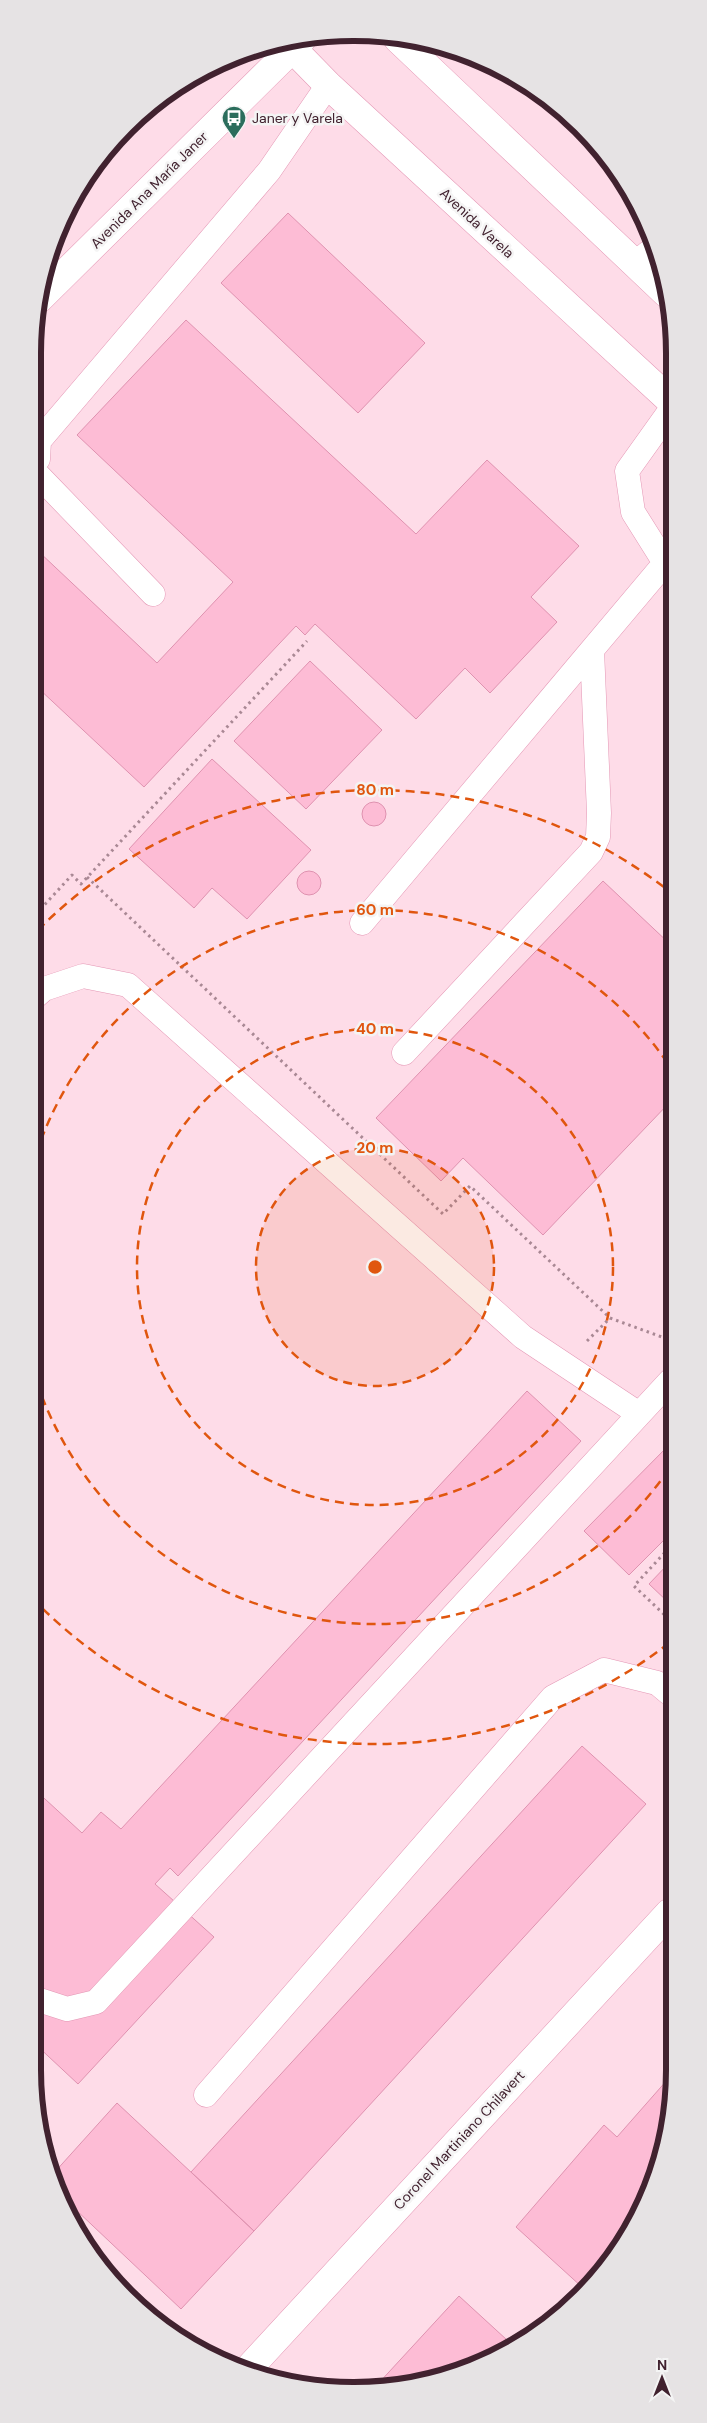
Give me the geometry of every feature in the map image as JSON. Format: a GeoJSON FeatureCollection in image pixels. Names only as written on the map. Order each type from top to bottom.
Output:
{"type":"FeatureCollection","features":[{"type":"Feature","properties":{"kind":"street"},"geometry":{"type":"LineString","coordinates":[[406,46],[644,257],[656,276]]}},
{"type":"Feature","properties":{"kind":"street","name":"Avenida Varela"},"geometry":{"type":"LineString","coordinates":[[296,47],[328,85],[666,396]]}},
{"type":"Feature","properties":{"kind":"street","name":"Avenida Ana María Janer"},"geometry":{"type":"LineString","coordinates":[[48,290],[288,48]]}},
{"type":"Feature","properties":{"kind":"street","name":"Coronel Martiniano Chilavert"},"geometry":{"type":"LineString","coordinates":[[252,2365],[666,1916]]}},
{"type":"Feature","properties":{"kind":"lane"},"geometry":{"type":"LineString","coordinates":[[41,439],[269,171],[328,85]]}},
{"type":"Feature","properties":{"kind":"lane"},"geometry":{"type":"LineString","coordinates":[[666,416],[627,471],[633,512],[666,562]]}},
{"type":"Feature","properties":{"kind":"lane"},"geometry":{"type":"LineString","coordinates":[[41,478],[153,594]]}},
{"type":"Feature","properties":{"kind":"lane"},"geometry":{"type":"LineString","coordinates":[[362,923],[592,650],[630,602],[666,567]]}},
{"type":"Feature","properties":{"kind":"lane"},"geometry":{"type":"LineString","coordinates":[[404,1053],[591,852],[598,837],[599,813],[592,650]]}},
{"type":"Feature","properties":{"kind":"lane"},"geometry":{"type":"LineString","coordinates":[[41,992],[83,976],[128,985],[523,1337],[639,1414]]}},
{"type":"Feature","properties":{"kind":"lane"},"geometry":{"type":"LineString","coordinates":[[41,2000],[67,2008],[96,2002],[666,1385]]}},
{"type":"Feature","properties":{"kind":"lane"},"geometry":{"type":"LineString","coordinates":[[206,2095],[553,1697],[604,1670],[657,1683],[666,1690]]}},
{"type":"Feature","properties":{"kind":"path"},"geometry":{"type":"LineString","coordinates":[[41,909],[72,875],[81,884],[307,641]]}},
{"type":"Feature","properties":{"kind":"path"},"geometry":{"type":"LineString","coordinates":[[87,877],[443,1214],[470,1186],[610,1318],[666,1339]]}},
{"type":"Feature","properties":{"kind":"path"},"geometry":{"type":"LineString","coordinates":[[666,1552],[634,1586],[666,1616]]}},
{"type":"Feature","properties":{"kind":"building"},"geometry":{"type":"Polygon","coordinates":[[[288,213],[425,343],[358,413],[221,283],[288,213]]]}},
{"type":"Feature","properties":{"kind":"building"},"geometry":{"type":"Polygon","coordinates":[[[186,320],[416,534],[487,460],[579,546],[531,597],[557,622],[490,693],[465,668],[416,719],[315,624],[305,635],[296,626],[144,787],[41,691],[41,554],[157,663],[233,582],[77,435],[186,320]]]}},
{"type":"Feature","properties":{"kind":"building"},"geometry":{"type":"Polygon","coordinates":[[[310,661],[382,730],[306,809],[234,741],[310,661]]]}},
{"type":"Feature","properties":{"kind":"building"},"geometry":{"type":"Polygon","coordinates":[[[212,759],[311,850],[247,919],[212,888],[194,908],[129,849],[212,759]]]}},
{"type":"Feature","properties":{"kind":"building"},"geometry":{"type":"Polygon","coordinates":[[[374,802],[383,805],[386,814],[383,823],[374,826],[365,823],[362,814],[365,805],[374,802]]]}},
{"type":"Feature","properties":{"kind":"building"},"geometry":{"type":"Polygon","coordinates":[[[309,871],[318,874],[321,883],[318,892],[309,895],[300,892],[297,883],[300,874],[309,871]]]}},
{"type":"Feature","properties":{"kind":"building"},"geometry":{"type":"Polygon","coordinates":[[[603,881],[666,940],[666,1106],[543,1235],[463,1158],[441,1181],[376,1118],[603,881]]]}},
{"type":"Feature","properties":{"kind":"building"},"geometry":{"type":"Polygon","coordinates":[[[527,1391],[581,1441],[178,1876],[170,1868],[155,1884],[214,1937],[78,2084],[41,2049],[41,1795],[82,1833],[101,1812],[121,1829],[527,1391]]]}},
{"type":"Feature","properties":{"kind":"building"},"geometry":{"type":"Polygon","coordinates":[[[666,1448],[666,1538],[629,1575],[584,1531],[666,1448]]]}},
{"type":"Feature","properties":{"kind":"building"},"geometry":{"type":"Polygon","coordinates":[[[666,1566],[666,1600],[649,1584],[666,1566]]]}},
{"type":"Feature","properties":{"kind":"building"},"geometry":{"type":"Polygon","coordinates":[[[582,1746],[646,1804],[254,2231],[191,2172],[582,1746]]]}},
{"type":"Feature","properties":{"kind":"building"},"geometry":{"type":"Polygon","coordinates":[[[665,2082],[660,2130],[649,2170],[634,2208],[601,2260],[579,2284],[516,2227],[604,2125],[617,2137],[665,2082]]]}},
{"type":"Feature","properties":{"kind":"building"},"geometry":{"type":"Polygon","coordinates":[[[117,2103],[254,2231],[181,2309],[72,2207],[58,2169],[117,2103]]]}},
{"type":"Feature","properties":{"kind":"building"},"geometry":{"type":"Polygon","coordinates":[[[459,2296],[507,2340],[492,2350],[454,2365],[414,2376],[381,2380],[459,2296]]]}},
{"type":"Feature","properties":{"kind":"place","name":"Janer y Varela"},"geometry":{"type":"Point","coordinates":[234,139]}}]}
